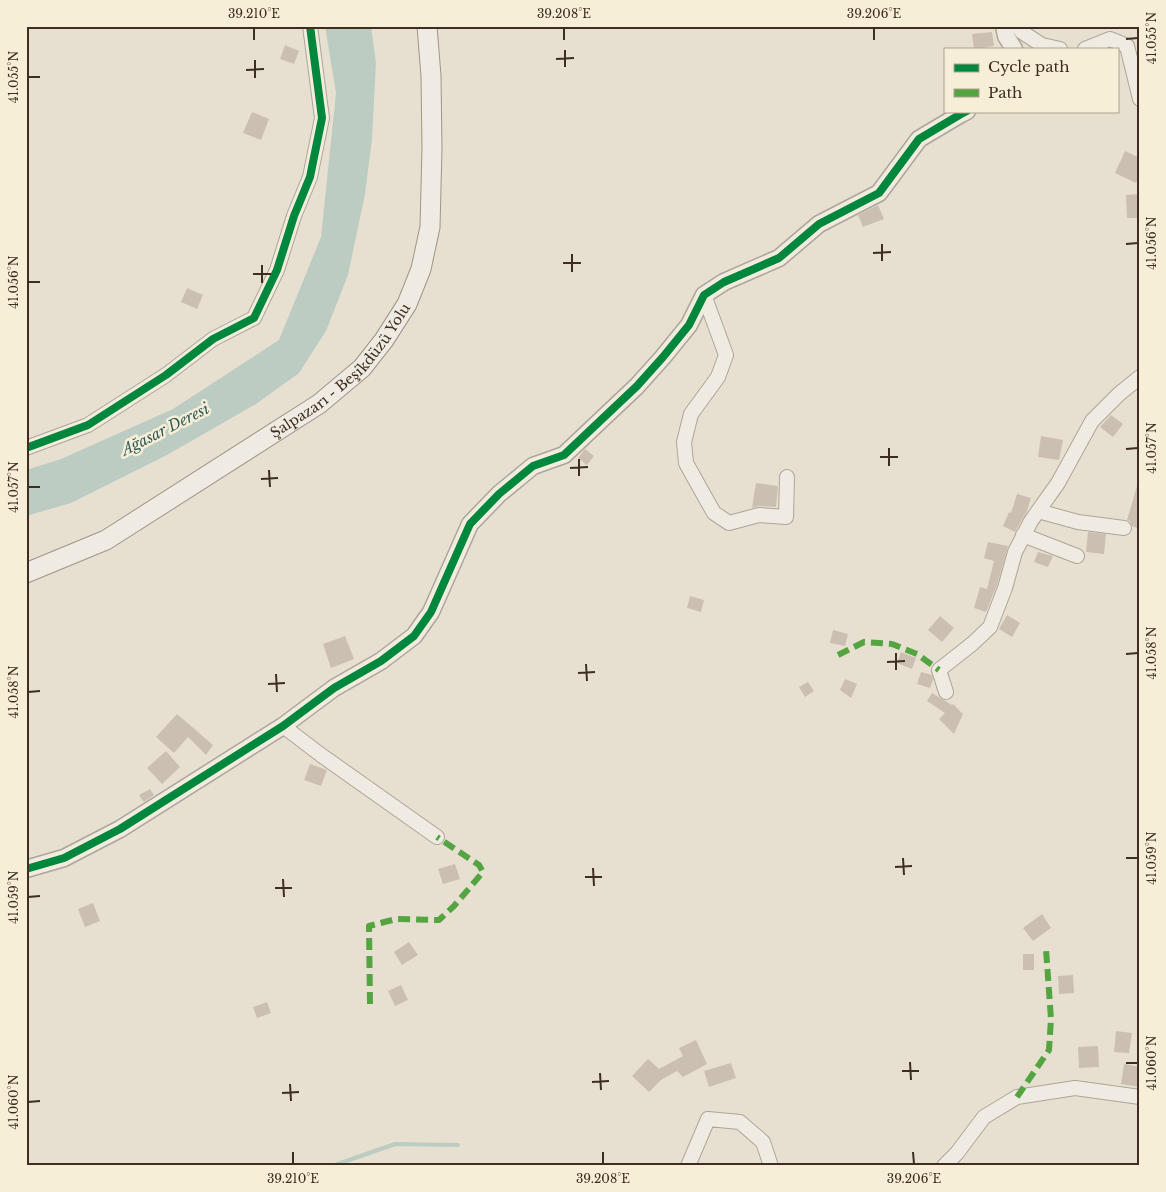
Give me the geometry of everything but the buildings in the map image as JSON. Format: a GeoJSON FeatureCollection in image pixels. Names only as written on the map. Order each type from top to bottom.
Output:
{"type":"FeatureCollection","features":[{"type":"Feature","properties":{"kind":"main road","name":"Şalpazarı - Beşikdüzü Yolu"},"geometry":{"type":"LineString","coordinates":[[26,573],[106,540],[319,404],[362,368],[384,340],[406,304],[421,269],[430,227],[432,148],[428,26]]}},
{"type":"Feature","properties":{"kind":"street"},"geometry":{"type":"LineString","coordinates":[[26,448],[88,425],[166,375],[213,339],[254,318],[277,270],[294,216],[310,177],[322,118],[310,26]]}},
{"type":"Feature","properties":{"kind":"street"},"geometry":{"type":"LineString","coordinates":[[1004,26],[1006,36],[1013,48]]}},
{"type":"Feature","properties":{"kind":"street"},"geometry":{"type":"LineString","coordinates":[[1017,26],[1022,32],[1042,45],[1056,48]]}},
{"type":"Feature","properties":{"kind":"street"},"geometry":{"type":"LineString","coordinates":[[1087,48],[1110,38],[1127,46],[1140,99]]}},
{"type":"Feature","properties":{"kind":"street"},"geometry":{"type":"LineString","coordinates":[[26,869],[64,858],[120,829],[283,726],[334,688],[381,661],[414,636],[431,612],[470,524],[499,494],[533,466],[564,455],[637,386],[689,325],[704,295],[724,282],[779,258],[819,224],[879,192],[919,139],[965,112]]}},
{"type":"Feature","properties":{"kind":"street"},"geometry":{"type":"LineString","coordinates":[[704,295],[726,355],[718,377],[691,414],[684,442],[686,463],[714,513],[729,522],[759,515],[786,517],[787,477]]}},
{"type":"Feature","properties":{"kind":"street"},"geometry":{"type":"LineString","coordinates":[[946,692],[939,670],[990,627],[1005,588],[1014,552],[1038,511],[1058,483],[1092,421],[1119,394],[1140,377]]}},
{"type":"Feature","properties":{"kind":"street"},"geometry":{"type":"LineString","coordinates":[[1038,511],[1078,522],[1124,528]]}},
{"type":"Feature","properties":{"kind":"street"},"geometry":{"type":"LineString","coordinates":[[1023,535],[1077,556]]}},
{"type":"Feature","properties":{"kind":"street"},"geometry":{"type":"LineString","coordinates":[[283,726],[437,837]]}},
{"type":"Feature","properties":{"kind":"street"},"geometry":{"type":"LineString","coordinates":[[944,1166],[957,1153],[984,1116],[1016,1097],[1075,1088],[1140,1097]]}},
{"type":"Feature","properties":{"kind":"street"},"geometry":{"type":"LineString","coordinates":[[688,1166],[708,1118],[740,1122],[763,1142],[771,1166]]}},
{"type":"Feature","properties":{"kind":"water","name":"Ağasar Deresi"},"geometry":{"type":"Polygon","coordinates":[[[325,26],[371,26],[376,63],[372,139],[365,194],[348,275],[326,331],[299,373],[256,404],[167,455],[71,503],[26,516],[26,470],[61,459],[173,409],[279,340],[321,237],[336,93],[325,26]]]}},
{"type":"Feature","properties":{"kind":"waterway"},"geometry":{"type":"LineString","coordinates":[[332,1166],[395,1144],[458,1145]]}},
{"type":"Feature","properties":{"kind":"marked path"},"geometry":{"type":"LineString","coordinates":[[838,655],[864,642],[892,644],[917,654],[939,670]]}},
{"type":"Feature","properties":{"kind":"marked path"},"geometry":{"type":"LineString","coordinates":[[370,1004],[369,926],[396,919],[439,920],[454,906],[483,872],[479,865],[437,837]]}},
{"type":"Feature","properties":{"kind":"marked path"},"geometry":{"type":"LineString","coordinates":[[1017,1097],[1049,1050],[1051,1019],[1046,949]]}},
{"type":"Feature","properties":{"kind":"cycle path"},"geometry":{"type":"LineString","coordinates":[[26,448],[88,425],[166,375],[213,339],[254,318],[277,270],[294,216],[310,177],[322,118],[310,26]]}},
{"type":"Feature","properties":{"kind":"cycle path"},"geometry":{"type":"LineString","coordinates":[[26,869],[64,858],[120,829],[283,726],[334,688],[381,661],[414,636],[431,612],[470,524],[499,494],[533,466],[564,455],[637,386],[689,325],[704,295],[724,282],[779,258],[819,224],[879,193],[919,139],[965,112]]}}]}
